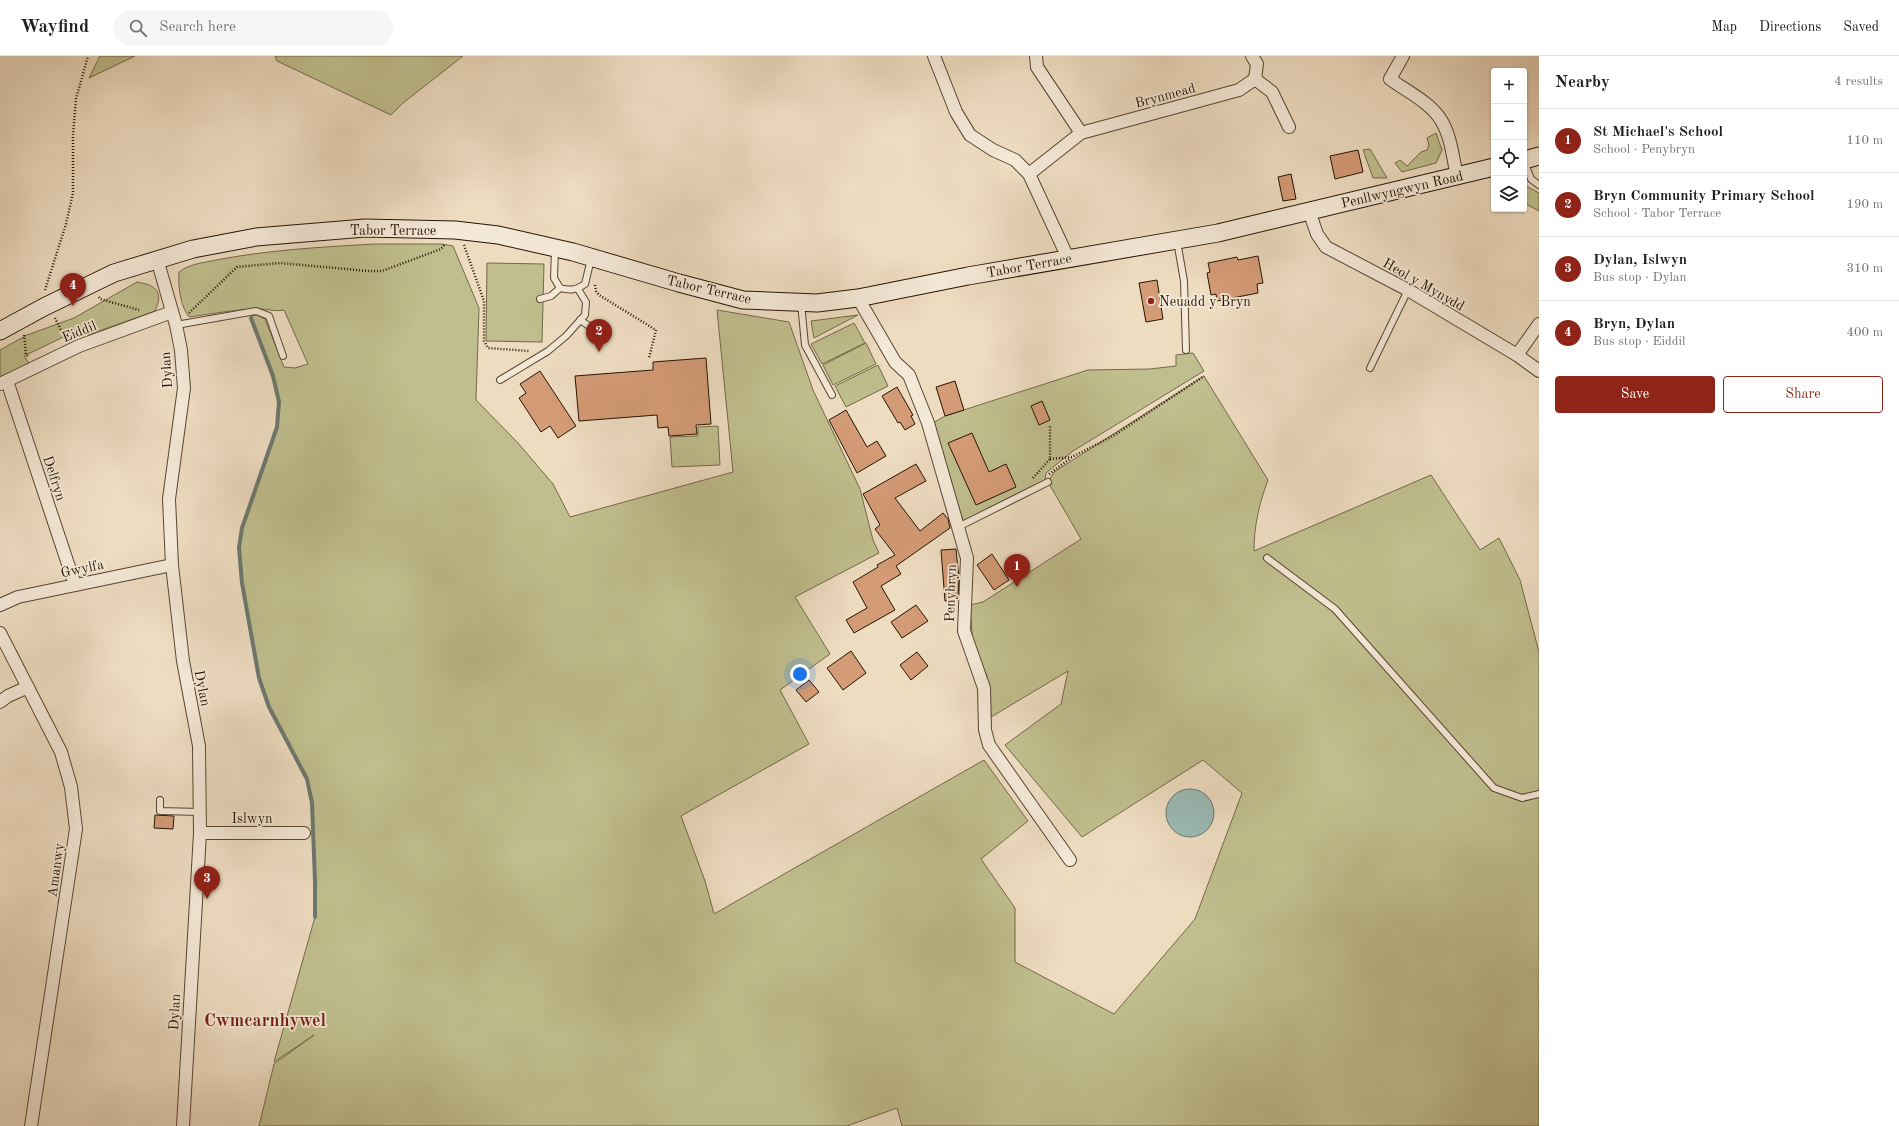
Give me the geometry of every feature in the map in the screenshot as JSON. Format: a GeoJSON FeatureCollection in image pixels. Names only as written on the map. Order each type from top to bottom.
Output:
{"type":"FeatureCollection","features":[{"type":"Feature","properties":{"kind":"main road"},"geometry":{"type":"LineString","coordinates":[[1527,159],[1539,156]]}},
{"type":"Feature","properties":{"kind":"main road","name":"Penllwyngwyn Road"},"geometry":{"type":"LineString","coordinates":[[1309,211],[1491,168]]}},
{"type":"Feature","properties":{"kind":"main road","name":"Tabor Terrace"},"geometry":{"type":"LineString","coordinates":[[0,331],[46,306],[114,273],[193,249],[256,237],[365,228],[457,230],[498,234],[555,247],[743,300],[817,303],[858,298],[968,276],[1218,233],[1309,211]]}},
{"type":"Feature","properties":{"kind":"street"},"geometry":{"type":"LineString","coordinates":[[934,56],[956,112],[970,135],[993,150],[1015,160],[1029,174],[1068,258]]}},
{"type":"Feature","properties":{"kind":"street"},"geometry":{"type":"LineString","coordinates":[[1036,56],[1037,67],[1081,133]]}},
{"type":"Feature","properties":{"kind":"street"},"geometry":{"type":"LineString","coordinates":[[1252,56],[1257,64],[1254,79],[1272,92],[1289,126]]}},
{"type":"Feature","properties":{"kind":"street"},"geometry":{"type":"LineString","coordinates":[[1403,56],[1390,79],[1426,104],[1440,119],[1448,138],[1457,177]]}},
{"type":"Feature","properties":{"kind":"street","name":"Brynmead"},"geometry":{"type":"LineString","coordinates":[[1029,174],[1081,133],[1239,90],[1254,79]]}},
{"type":"Feature","properties":{"kind":"street","name":"Heol y Mynydd"},"geometry":{"type":"LineString","coordinates":[[1309,211],[1317,234],[1326,247],[1408,290],[1539,371]]}},
{"type":"Feature","properties":{"kind":"street","name":"Dylan"},"geometry":{"type":"LineString","coordinates":[[157,259],[176,326],[181,350],[184,388],[169,499],[172,565],[183,661],[199,746],[200,833],[183,1126]]}},
{"type":"Feature","properties":{"kind":"street","name":"Penybryn"},"geometry":{"type":"LineString","coordinates":[[858,298],[895,362],[909,375],[928,423],[967,558],[964,631],[984,688],[985,730],[989,745],[1070,860]]}},
{"type":"Feature","properties":{"kind":"street","name":"Eiddil"},"geometry":{"type":"LineString","coordinates":[[3,383],[71,350],[172,312]]}},
{"type":"Feature","properties":{"kind":"street"},"geometry":{"type":"LineString","coordinates":[[1517,356],[1539,324]]}},
{"type":"Feature","properties":{"kind":"street","name":"Delfryn"},"geometry":{"type":"LineString","coordinates":[[3,383],[75,585]]}},
{"type":"Feature","properties":{"kind":"street","name":"Gwylfa"},"geometry":{"type":"LineString","coordinates":[[0,605],[18,597],[172,565]]}},
{"type":"Feature","properties":{"kind":"street","name":"Amanwy"},"geometry":{"type":"LineString","coordinates":[[0,633],[61,752],[72,787],[76,829],[31,1126]]}},
{"type":"Feature","properties":{"kind":"street"},"geometry":{"type":"LineString","coordinates":[[0,702],[8,696],[28,686]]}},
{"type":"Feature","properties":{"kind":"street","name":"Islwyn"},"geometry":{"type":"LineString","coordinates":[[200,833],[304,833]]}},
{"type":"Feature","properties":{"kind":"lane"},"geometry":{"type":"LineString","coordinates":[[1527,168],[1531,179],[1539,185]]}},
{"type":"Feature","properties":{"kind":"lane"},"geometry":{"type":"LineString","coordinates":[[1177,240],[1184,281],[1186,350]]}},
{"type":"Feature","properties":{"kind":"lane"},"geometry":{"type":"LineString","coordinates":[[555,247],[554,278],[560,288],[569,290],[578,289],[584,284],[591,258]]}},
{"type":"Feature","properties":{"kind":"lane"},"geometry":{"type":"LineString","coordinates":[[540,299],[551,296],[560,288]]}},
{"type":"Feature","properties":{"kind":"lane"},"geometry":{"type":"LineString","coordinates":[[500,380],[540,356],[566,336],[580,320],[584,315],[586,302],[578,289]]}},
{"type":"Feature","properties":{"kind":"lane"},"geometry":{"type":"LineString","coordinates":[[1370,368],[1408,290]]}},
{"type":"Feature","properties":{"kind":"lane"},"geometry":{"type":"LineString","coordinates":[[801,303],[805,345],[832,395]]}},
{"type":"Feature","properties":{"kind":"lane"},"geometry":{"type":"LineString","coordinates":[[176,326],[256,311],[269,316],[284,356]]}},
{"type":"Feature","properties":{"kind":"lane"},"geometry":{"type":"LineString","coordinates":[[580,320],[595,330]]}},
{"type":"Feature","properties":{"kind":"lane"},"geometry":{"type":"LineString","coordinates":[[958,527],[1048,482]]}},
{"type":"Feature","properties":{"kind":"lane"},"geometry":{"type":"LineString","coordinates":[[1267,558],[1335,609],[1494,788],[1522,798],[1539,794]]}},
{"type":"Feature","properties":{"kind":"lane"},"geometry":{"type":"LineString","coordinates":[[160,800],[160,811],[200,812]]}},
{"type":"Feature","properties":{"kind":"path"},"geometry":{"type":"LineString","coordinates":[[71,350],[46,306],[45,286],[66,224],[73,193],[73,134],[76,99],[88,56]]}},
{"type":"Feature","properties":{"kind":"path"},"geometry":{"type":"LineString","coordinates":[[176,326],[237,267],[280,262],[368,271],[382,271],[441,249],[457,230],[484,301],[484,341],[488,348],[534,351],[540,356]]}},
{"type":"Feature","properties":{"kind":"path"},"geometry":{"type":"LineString","coordinates":[[591,258],[596,291],[599,296],[656,330],[649,358]]}},
{"type":"Feature","properties":{"kind":"path"},"geometry":{"type":"LineString","coordinates":[[91,284],[100,299],[140,310],[151,319]]}},
{"type":"Feature","properties":{"kind":"path"},"geometry":{"type":"LineString","coordinates":[[18,321],[24,334],[26,354],[34,368]]}},
{"type":"Feature","properties":{"kind":"path"},"geometry":{"type":"LineString","coordinates":[[1048,482],[1047,478],[1051,472],[1072,457],[1113,436],[1190,383],[1204,376]]}},
{"type":"Feature","properties":{"kind":"path"},"geometry":{"type":"LineString","coordinates":[[1030,481],[1050,459],[1050,426]]}},
{"type":"Feature","properties":{"kind":"path"},"geometry":{"type":"LineString","coordinates":[[1050,459],[1072,457]]}},
{"type":"Feature","properties":{"kind":"shaded area"},"geometry":{"type":"Polygon","coordinates":[[[100,56],[135,56],[89,78],[100,56]]]}},
{"type":"Feature","properties":{"kind":"shaded area"},"geometry":{"type":"Polygon","coordinates":[[[275,56],[463,56],[403,103],[391,115],[277,61],[275,56]]]}},
{"type":"Feature","properties":{"kind":"shaded area"},"geometry":{"type":"Polygon","coordinates":[[[1436,133],[1442,150],[1436,163],[1402,172],[1395,163],[1400,160],[1407,166],[1421,152],[1427,150],[1429,145],[1427,138],[1436,133]]]}},
{"type":"Feature","properties":{"kind":"shaded area"},"geometry":{"type":"Polygon","coordinates":[[[1370,149],[1387,178],[1373,178],[1363,150],[1370,149]]]}},
{"type":"Feature","properties":{"kind":"shaded area"},"geometry":{"type":"Polygon","coordinates":[[[1527,187],[1539,193],[1539,211],[1527,205],[1527,187]]]}},
{"type":"Feature","properties":{"kind":"shaded area"},"geometry":{"type":"Polygon","coordinates":[[[374,244],[442,244],[453,246],[479,308],[476,400],[518,443],[553,484],[570,517],[733,472],[717,310],[789,322],[813,390],[860,489],[873,540],[879,553],[795,597],[830,654],[780,690],[809,744],[681,816],[705,881],[714,914],[984,760],[1028,821],[981,859],[1015,908],[1015,962],[1114,1014],[1195,919],[1242,793],[1203,760],[1082,837],[1005,745],[1061,704],[1068,671],[991,717],[987,676],[973,647],[970,605],[983,602],[1081,539],[1048,482],[1054,472],[1204,376],[1268,480],[1258,515],[1254,551],[1431,475],[1480,550],[1499,538],[1520,580],[1539,652],[1539,1126],[902,1126],[897,1108],[847,1126],[259,1126],[274,1064],[314,1035],[274,1062],[315,917],[315,881],[312,803],[307,779],[269,707],[259,678],[242,583],[239,548],[242,528],[277,427],[279,402],[273,376],[251,316],[257,315],[265,319],[284,367],[295,368],[308,364],[284,310],[276,311],[258,309],[230,311],[189,317],[180,296],[179,272],[196,264],[275,251],[374,244]]]}},
{"type":"Feature","properties":{"kind":"shaded area"},"geometry":{"type":"Polygon","coordinates":[[[487,263],[544,264],[542,342],[486,341],[487,263]]]}},
{"type":"Feature","properties":{"kind":"shaded area"},"geometry":{"type":"Polygon","coordinates":[[[137,282],[149,285],[156,290],[159,299],[155,311],[88,335],[84,327],[24,356],[31,366],[0,381],[0,350],[27,335],[74,318],[137,282]]]}},
{"type":"Feature","properties":{"kind":"shaded area"},"geometry":{"type":"Polygon","coordinates":[[[858,315],[814,338],[811,321],[858,315]]]}},
{"type":"Feature","properties":{"kind":"shaded area"},"geometry":{"type":"Polygon","coordinates":[[[854,323],[865,343],[822,364],[811,344],[854,323]]]}},
{"type":"Feature","properties":{"kind":"shaded area"},"geometry":{"type":"Polygon","coordinates":[[[866,343],[876,364],[833,385],[823,365],[866,343]]]}},
{"type":"Feature","properties":{"kind":"shaded area"},"geometry":{"type":"Polygon","coordinates":[[[1193,353],[1204,371],[1073,451],[1046,473],[1045,481],[963,521],[933,423],[945,416],[1088,370],[1150,369],[1176,366],[1176,355],[1193,353]]]}},
{"type":"Feature","properties":{"kind":"shaded area"},"geometry":{"type":"Polygon","coordinates":[[[878,365],[888,386],[846,407],[835,386],[878,365]]]}},
{"type":"Feature","properties":{"kind":"shaded area"},"geometry":{"type":"Polygon","coordinates":[[[718,426],[720,465],[672,467],[670,437],[698,436],[698,427],[718,426]]]}},
{"type":"Feature","properties":{"kind":"water"},"geometry":{"type":"Polygon","coordinates":[[[1185,789],[1195,789],[1204,793],[1210,799],[1213,804],[1213,822],[1204,833],[1195,837],[1185,837],[1176,833],[1170,827],[1166,818],[1166,808],[1170,799],[1176,793],[1185,789]]]}},
{"type":"Feature","properties":{"kind":"building"},"geometry":{"type":"Polygon","coordinates":[[[1358,150],[1363,172],[1335,179],[1330,156],[1358,150]]]}},
{"type":"Feature","properties":{"kind":"building"},"geometry":{"type":"Polygon","coordinates":[[[1291,174],[1296,199],[1283,201],[1278,177],[1291,174]]]}},
{"type":"Feature","properties":{"kind":"building"},"geometry":{"type":"Polygon","coordinates":[[[1258,256],[1263,283],[1257,284],[1258,293],[1217,301],[1216,294],[1211,295],[1207,273],[1210,272],[1208,263],[1237,257],[1238,260],[1258,256]]]}},
{"type":"Feature","properties":{"kind":"building","name":"Neuadd y Bryn"},"geometry":{"type":"Polygon","coordinates":[[[1157,280],[1163,319],[1146,322],[1139,283],[1157,280]]]}},
{"type":"Feature","properties":{"kind":"building"},"geometry":{"type":"Polygon","coordinates":[[[706,358],[711,424],[696,425],[697,434],[669,436],[668,427],[658,428],[657,415],[579,421],[575,376],[653,370],[653,362],[706,358]]]}},
{"type":"Feature","properties":{"kind":"building"},"geometry":{"type":"Polygon","coordinates":[[[540,371],[576,426],[558,438],[550,426],[541,432],[519,398],[526,393],[520,384],[540,371]]]}},
{"type":"Feature","properties":{"kind":"building"},"geometry":{"type":"Polygon","coordinates":[[[955,381],[964,410],[945,416],[936,387],[955,381]]]}},
{"type":"Feature","properties":{"kind":"building"},"geometry":{"type":"Polygon","coordinates":[[[897,387],[913,415],[911,416],[915,424],[905,430],[900,422],[898,423],[882,396],[897,387]]]}},
{"type":"Feature","properties":{"kind":"building"},"geometry":{"type":"Polygon","coordinates":[[[1042,401],[1050,420],[1039,425],[1031,406],[1042,401]]]}},
{"type":"Feature","properties":{"kind":"building"},"geometry":{"type":"Polygon","coordinates":[[[846,410],[867,447],[877,441],[886,456],[857,473],[829,420],[846,410]]]}},
{"type":"Feature","properties":{"kind":"building"},"geometry":{"type":"Polygon","coordinates":[[[972,433],[989,472],[1006,464],[1016,487],[976,505],[948,443],[972,433]]]}},
{"type":"Feature","properties":{"kind":"building"},"geometry":{"type":"Polygon","coordinates":[[[916,464],[926,481],[895,498],[920,531],[943,513],[948,519],[950,528],[896,566],[901,574],[881,586],[895,610],[854,633],[846,620],[867,608],[853,582],[878,567],[877,565],[895,555],[875,529],[880,525],[863,494],[916,464]]]}},
{"type":"Feature","properties":{"kind":"building"},"geometry":{"type":"Polygon","coordinates":[[[956,549],[959,579],[958,600],[945,601],[941,550],[956,549]]]}},
{"type":"Feature","properties":{"kind":"building"},"geometry":{"type":"Polygon","coordinates":[[[992,554],[1009,580],[994,590],[977,565],[992,554]]]}},
{"type":"Feature","properties":{"kind":"building"},"geometry":{"type":"Polygon","coordinates":[[[916,605],[928,621],[902,638],[891,622],[916,605]]]}},
{"type":"Feature","properties":{"kind":"building"},"geometry":{"type":"Polygon","coordinates":[[[851,651],[866,673],[843,690],[827,668],[851,651]]]}},
{"type":"Feature","properties":{"kind":"building"},"geometry":{"type":"Polygon","coordinates":[[[917,652],[928,666],[911,680],[900,665],[917,652]]]}},
{"type":"Feature","properties":{"kind":"building"},"geometry":{"type":"Polygon","coordinates":[[[809,680],[819,692],[806,702],[796,690],[809,680]]]}},
{"type":"Feature","properties":{"kind":"building"},"geometry":{"type":"Polygon","coordinates":[[[155,815],[174,816],[173,829],[154,828],[155,815]]]}},
{"type":"Feature","properties":{"kind":"waterway"},"geometry":{"type":"LineString","coordinates":[[251,318],[273,376],[279,402],[277,427],[242,528],[239,548],[242,583],[259,678],[269,707],[307,779],[312,803],[315,917]]}},
{"type":"Feature","properties":{"kind":"place","name":"Neuadd y Bryn"},"geometry":{"type":"Point","coordinates":[1151,301]}},
{"type":"Feature","properties":{"kind":"place","name":"Bryn, Dylan"},"geometry":{"type":"Point","coordinates":[73,306]}},
{"type":"Feature","properties":{"kind":"place","name":"Bryn Community Primary School"},"geometry":{"type":"Point","coordinates":[599,352]}},
{"type":"Feature","properties":{"kind":"place","name":"St Michael's School"},"geometry":{"type":"Point","coordinates":[1017,587]}},
{"type":"Feature","properties":{"kind":"place","name":"Dylan, Islwyn"},"geometry":{"type":"Point","coordinates":[207,899]}},
{"type":"Feature","properties":{"kind":"district","name":"Cwmcarnhywel"},"geometry":{"type":"Point","coordinates":[265,1020]}}]}
